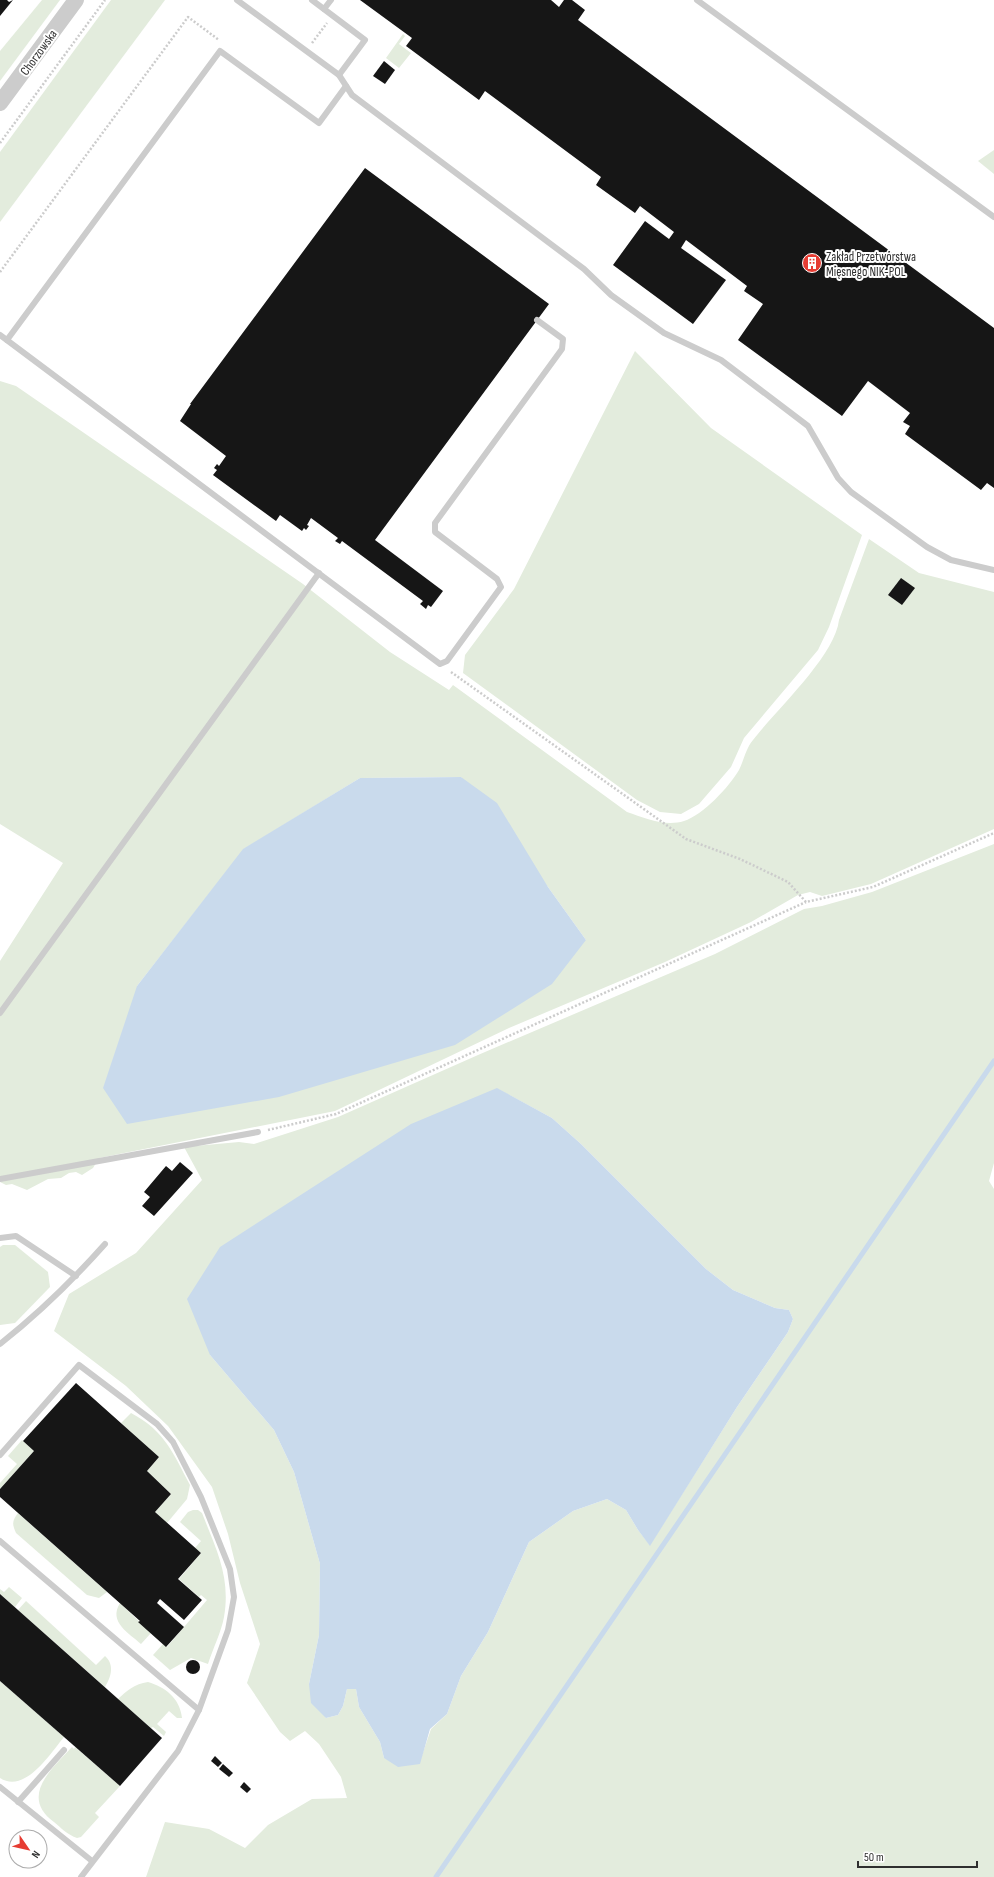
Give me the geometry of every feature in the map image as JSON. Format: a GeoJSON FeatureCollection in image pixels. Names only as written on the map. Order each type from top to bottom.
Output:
{"type":"FeatureCollection","features":[{"type":"Feature","properties":{"kind":"street","name":"Chorzowska"},"geometry":{"type":"LineString","coordinates":[[0,103],[76,0]]}},
{"type":"Feature","properties":{"kind":"lane"},"geometry":{"type":"LineString","coordinates":[[237,0],[339,75],[352,95],[584,270],[611,295],[664,333],[721,360],[808,426],[838,478],[851,492],[927,547],[951,560],[994,570]]}},
{"type":"Feature","properties":{"kind":"lane"},"geometry":{"type":"LineString","coordinates":[[312,0],[365,40],[339,75]]}},
{"type":"Feature","properties":{"kind":"lane"},"geometry":{"type":"LineString","coordinates":[[324,9],[331,0]]}},
{"type":"Feature","properties":{"kind":"lane"},"geometry":{"type":"LineString","coordinates":[[697,0],[994,217]]}},
{"type":"Feature","properties":{"kind":"lane"},"geometry":{"type":"LineString","coordinates":[[7,340],[220,51],[319,123],[346,86]]}},
{"type":"Feature","properties":{"kind":"lane"},"geometry":{"type":"LineString","coordinates":[[0,335],[440,664],[447,661],[501,587],[497,579],[435,532],[436,523],[562,349],[563,339],[537,320]]}},
{"type":"Feature","properties":{"kind":"lane"},"geometry":{"type":"LineString","coordinates":[[0,1013],[319,573]]}},
{"type":"Feature","properties":{"kind":"lane"},"geometry":{"type":"LineString","coordinates":[[0,1179],[258,1132]]}},
{"type":"Feature","properties":{"kind":"lane"},"geometry":{"type":"LineString","coordinates":[[0,1238],[16,1236],[76,1276]]}},
{"type":"Feature","properties":{"kind":"lane"},"geometry":{"type":"LineString","coordinates":[[0,1344],[20,1329],[76,1276],[105,1244]]}},
{"type":"Feature","properties":{"kind":"lane"},"geometry":{"type":"LineString","coordinates":[[0,1455],[79,1364],[158,1424],[173,1442],[201,1497],[230,1569],[234,1597],[228,1630],[198,1710],[178,1751],[81,1877]]}},
{"type":"Feature","properties":{"kind":"lane"},"geometry":{"type":"LineString","coordinates":[[0,1541],[198,1710]]}},
{"type":"Feature","properties":{"kind":"lane"},"geometry":{"type":"LineString","coordinates":[[18,1802],[64,1750]]}},
{"type":"Feature","properties":{"kind":"lane"},"geometry":{"type":"LineString","coordinates":[[0,1787],[92,1861]]}},
{"type":"Feature","properties":{"kind":"path"},"geometry":{"type":"LineString","coordinates":[[0,143],[105,0]]}},
{"type":"Feature","properties":{"kind":"path"},"geometry":{"type":"LineString","coordinates":[[310,42],[312,43],[333,15]]}},
{"type":"Feature","properties":{"kind":"path"},"geometry":{"type":"LineString","coordinates":[[440,664],[686,839],[740,859],[788,882],[806,902]]}},
{"type":"Feature","properties":{"kind":"path"},"geometry":{"type":"LineString","coordinates":[[258,1132],[336,1114],[806,902],[873,887],[994,833]]}},
{"type":"Feature","properties":{"kind":"green space"},"geometry":{"type":"Polygon","coordinates":[[[42,0],[60,0],[0,81],[0,51],[42,0]]]}},
{"type":"Feature","properties":{"kind":"green space"},"geometry":{"type":"Polygon","coordinates":[[[111,0],[165,0],[0,222],[0,152],[111,0]]]}},
{"type":"Feature","properties":{"kind":"green space"},"geometry":{"type":"Polygon","coordinates":[[[403,34],[405,36],[399,44],[411,53],[399,68],[386,58],[403,34]]]}},
{"type":"Feature","properties":{"kind":"green space"},"geometry":{"type":"Polygon","coordinates":[[[994,150],[994,174],[978,161],[994,150]]]}},
{"type":"Feature","properties":{"kind":"green space"},"geometry":{"type":"Polygon","coordinates":[[[635,351],[711,428],[862,535],[829,627],[818,650],[744,738],[731,767],[699,804],[681,814],[660,812],[637,800],[463,673],[465,655],[514,589],[635,351]]]}},
{"type":"Feature","properties":{"kind":"green space"},"geometry":{"type":"Polygon","coordinates":[[[0,381],[16,386],[303,584],[390,652],[449,690],[453,685],[627,812],[655,821],[677,823],[691,818],[715,800],[735,777],[751,743],[803,682],[827,650],[835,634],[869,539],[919,573],[994,592],[994,829],[871,884],[822,896],[810,892],[798,895],[751,922],[665,962],[509,1028],[335,1111],[99,1158],[93,1168],[82,1175],[76,1172],[69,1173],[61,1178],[48,1179],[27,1190],[12,1184],[6,1185],[0,1182],[0,961],[63,863],[0,824],[0,381]],[[461,777],[360,778],[244,849],[137,986],[586,940],[548,887],[461,777]]]}},
{"type":"Feature","properties":{"kind":"green space"},"geometry":{"type":"Polygon","coordinates":[[[994,844],[994,1163],[989,1181],[994,1189],[994,1877],[146,1877],[165,1822],[209,1829],[245,1848],[268,1825],[312,1799],[347,1798],[341,1777],[319,1744],[305,1731],[290,1741],[280,1732],[247,1683],[260,1644],[240,1583],[228,1534],[212,1487],[168,1426],[126,1386],[54,1331],[69,1294],[136,1253],[202,1180],[184,1147],[239,1142],[254,1144],[338,1117],[478,1055],[715,954],[804,909],[822,906],[872,892],[994,844]],[[498,1089],[210,1355],[274,1430],[294,1472],[320,1564],[319,1635],[309,1684],[326,1718],[338,1715],[343,1706],[347,1689],[356,1689],[359,1707],[380,1742],[384,1758],[419,1764],[431,1729],[447,1714],[461,1676],[488,1632],[529,1542],[573,1511],[607,1499],[626,1510],[638,1530],[650,1545],[737,1407],[788,1332],[793,1319],[789,1310],[775,1308],[733,1290],[706,1269],[581,1144],[552,1118],[498,1089]]]}},
{"type":"Feature","properties":{"kind":"green space"},"geometry":{"type":"Polygon","coordinates":[[[3,1245],[15,1245],[48,1272],[50,1287],[15,1323],[0,1325],[0,1247],[3,1245]]]}},
{"type":"Feature","properties":{"kind":"green space"},"geometry":{"type":"Polygon","coordinates":[[[131,1413],[143,1420],[160,1435],[173,1453],[190,1485],[187,1499],[167,1523],[155,1512],[171,1494],[147,1471],[159,1457],[121,1423],[131,1413]]]}},
{"type":"Feature","properties":{"kind":"green space"},"geometry":{"type":"Polygon","coordinates":[[[22,1440],[34,1451],[0,1489],[0,1483],[17,1464],[8,1456],[22,1440]]]}},
{"type":"Feature","properties":{"kind":"green space"},"geometry":{"type":"Polygon","coordinates":[[[198,1510],[202,1513],[221,1564],[224,1576],[226,1603],[224,1617],[208,1664],[191,1658],[170,1670],[153,1655],[163,1644],[167,1647],[207,1600],[201,1595],[199,1597],[179,1579],[201,1553],[195,1548],[201,1541],[180,1522],[188,1512],[198,1510]]]}},
{"type":"Feature","properties":{"kind":"green space"},"geometry":{"type":"Polygon","coordinates":[[[18,1513],[107,1592],[99,1598],[87,1595],[16,1533],[13,1523],[18,1513]]]}},
{"type":"Feature","properties":{"kind":"green space"},"geometry":{"type":"Polygon","coordinates":[[[9,1587],[22,1598],[15,1607],[0,1594],[0,1589],[4,1592],[9,1587]]]}},
{"type":"Feature","properties":{"kind":"green space"},"geometry":{"type":"Polygon","coordinates":[[[26,1601],[96,1665],[105,1656],[110,1663],[111,1671],[105,1687],[18,1610],[26,1601]]]}},
{"type":"Feature","properties":{"kind":"green space"},"geometry":{"type":"Polygon","coordinates":[[[120,1603],[151,1633],[141,1644],[126,1631],[118,1621],[117,1610],[120,1603]]]}},
{"type":"Feature","properties":{"kind":"green space"},"geometry":{"type":"Polygon","coordinates":[[[0,1681],[64,1737],[36,1770],[28,1777],[19,1781],[9,1782],[0,1778],[0,1681]]]}},
{"type":"Feature","properties":{"kind":"green space"},"geometry":{"type":"Polygon","coordinates":[[[148,1682],[166,1690],[171,1694],[181,1711],[182,1718],[177,1718],[169,1711],[157,1724],[166,1732],[164,1736],[153,1727],[151,1728],[118,1699],[135,1686],[148,1682]]]}},
{"type":"Feature","properties":{"kind":"green space"},"geometry":{"type":"Polygon","coordinates":[[[72,1747],[74,1749],[75,1747],[120,1786],[95,1813],[99,1817],[81,1837],[77,1838],[54,1822],[44,1812],[39,1802],[39,1793],[42,1783],[56,1764],[72,1747]]]}},
{"type":"Feature","properties":{"kind":"water"},"geometry":{"type":"Polygon","coordinates":[[[461,777],[497,803],[548,887],[586,940],[552,984],[455,1045],[279,1097],[127,1124],[103,1088],[137,986],[243,849],[360,778],[461,777]]]}},
{"type":"Feature","properties":{"kind":"water"},"geometry":{"type":"Polygon","coordinates":[[[497,1088],[552,1118],[581,1144],[706,1269],[733,1290],[775,1308],[789,1310],[793,1319],[788,1332],[737,1407],[650,1546],[626,1510],[607,1499],[573,1511],[529,1542],[488,1632],[461,1676],[447,1714],[430,1729],[420,1764],[398,1767],[384,1758],[380,1742],[359,1707],[356,1689],[347,1689],[343,1706],[338,1715],[326,1718],[311,1703],[309,1684],[319,1635],[320,1564],[294,1472],[274,1430],[210,1355],[187,1299],[220,1247],[411,1124],[497,1088]]]}},
{"type":"Feature","properties":{"kind":"building"},"geometry":{"type":"Polygon","coordinates":[[[0,0],[7,0],[9,2],[13,0],[0,16],[0,0]]]}},
{"type":"Feature","properties":{"kind":"building","name":"Zakład Przetwórstwa Mięsnego NIK-POL"},"geometry":{"type":"Polygon","coordinates":[[[360,0],[551,0],[559,7],[564,0],[572,0],[585,10],[578,20],[994,328],[994,488],[987,483],[981,490],[905,434],[910,426],[903,422],[910,413],[868,381],[842,416],[738,340],[763,304],[744,291],[747,286],[686,240],[681,248],[726,280],[693,324],[613,265],[645,221],[669,239],[674,232],[640,206],[635,213],[596,185],[601,177],[485,91],[479,100],[406,46],[412,38],[360,0]]]}},
{"type":"Feature","properties":{"kind":"building"},"geometry":{"type":"Polygon","coordinates":[[[384,61],[395,70],[385,84],[373,76],[384,61]]]}},
{"type":"Feature","properties":{"kind":"building"},"geometry":{"type":"Polygon","coordinates":[[[365,168],[549,304],[375,540],[443,591],[431,607],[428,605],[426,609],[420,604],[423,601],[342,541],[340,544],[335,541],[338,538],[311,518],[307,525],[309,526],[306,530],[304,528],[302,531],[280,515],[276,521],[213,475],[217,470],[214,468],[217,464],[219,466],[226,456],[180,421],[190,404],[365,168]]]}},
{"type":"Feature","properties":{"kind":"building"},"geometry":{"type":"Polygon","coordinates":[[[901,578],[915,588],[902,605],[888,595],[901,578]]]}},
{"type":"Feature","properties":{"kind":"building"},"geometry":{"type":"Polygon","coordinates":[[[180,1162],[193,1173],[154,1216],[142,1206],[150,1197],[144,1192],[166,1166],[172,1171],[180,1162]]]}},
{"type":"Feature","properties":{"kind":"building"},"geometry":{"type":"Polygon","coordinates":[[[76,1383],[159,1457],[147,1471],[171,1494],[155,1512],[201,1553],[178,1579],[202,1600],[184,1620],[160,1599],[157,1603],[184,1627],[166,1647],[138,1622],[140,1621],[0,1497],[0,1489],[34,1451],[23,1441],[76,1383]]]}},
{"type":"Feature","properties":{"kind":"building"},"geometry":{"type":"Polygon","coordinates":[[[0,1594],[162,1738],[120,1786],[0,1681],[0,1594]]]}},
{"type":"Feature","properties":{"kind":"building"},"geometry":{"type":"Polygon","coordinates":[[[190,1660],[196,1660],[200,1664],[200,1670],[196,1674],[190,1674],[186,1670],[186,1664],[190,1660]]]}},
{"type":"Feature","properties":{"kind":"building"},"geometry":{"type":"Polygon","coordinates":[[[215,1756],[222,1763],[218,1767],[211,1761],[215,1756]]]}},
{"type":"Feature","properties":{"kind":"building"},"geometry":{"type":"Polygon","coordinates":[[[223,1764],[233,1773],[229,1777],[219,1769],[223,1764]]]}},
{"type":"Feature","properties":{"kind":"building"},"geometry":{"type":"Polygon","coordinates":[[[244,1782],[251,1789],[247,1793],[240,1787],[244,1782]]]}},
{"type":"Feature","properties":{"kind":"waterway"},"geometry":{"type":"LineString","coordinates":[[436,1877],[994,1061]]}},
{"type":"Feature","properties":{"kind":"place","name":"Zakład Przetwórstwa Mięsnego NIK-POL"},"geometry":{"type":"Point","coordinates":[812,263]}}]}
